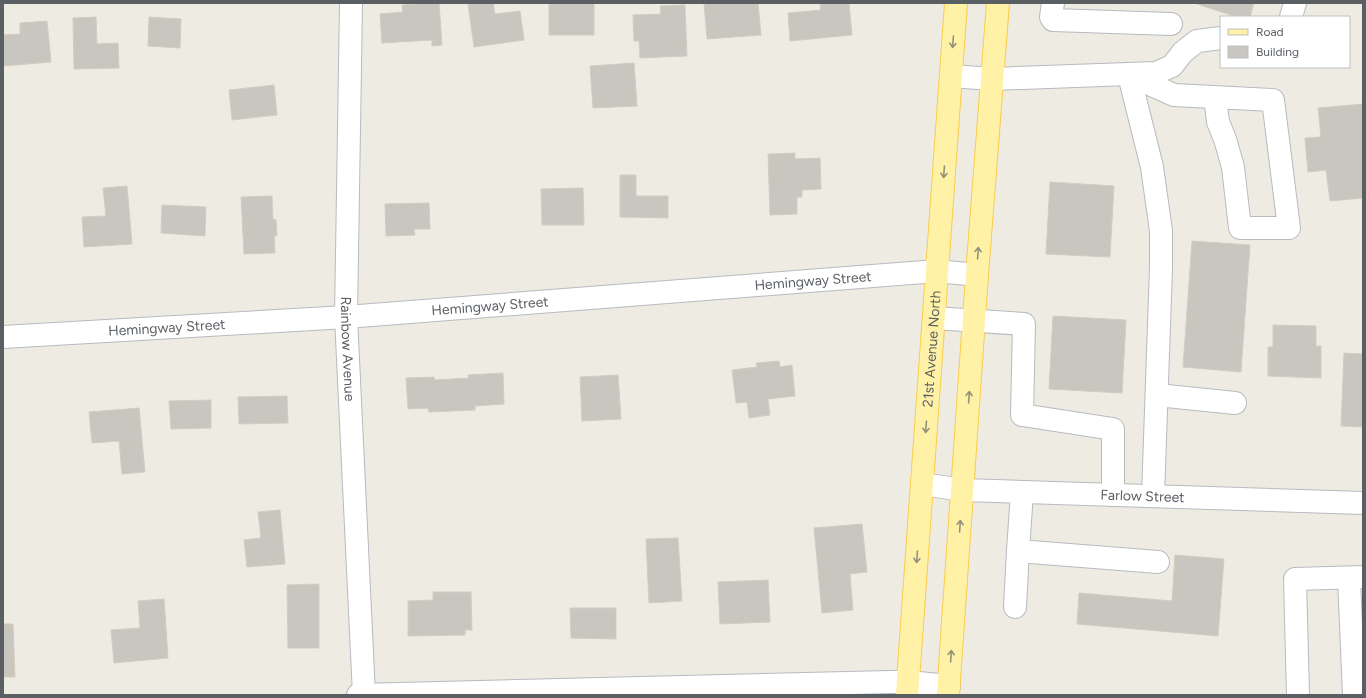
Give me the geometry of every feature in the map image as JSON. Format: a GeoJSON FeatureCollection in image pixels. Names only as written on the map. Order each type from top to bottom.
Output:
{"type":"FeatureCollection","features":[{"type":"Feature","properties":{"kind":"main road","name":"21st Avenue North"},"geometry":{"type":"LineString","coordinates":[[907,688],[956,3]]}},
{"type":"Feature","properties":{"kind":"main road"},"geometry":{"type":"LineString","coordinates":[[949,690],[977,275],[998,3]]}},
{"type":"Feature","properties":{"kind":"street","name":"Rainbow Avenue"},"geometry":{"type":"LineString","coordinates":[[351,3],[346,317],[364,695]]}},
{"type":"Feature","properties":{"kind":"street"},"geometry":{"type":"LineString","coordinates":[[1053,3],[1051,17],[1053,20],[1170,24]]}},
{"type":"Feature","properties":{"kind":"street"},"geometry":{"type":"LineString","coordinates":[[1291,16],[1295,3]]}},
{"type":"Feature","properties":{"kind":"street"},"geometry":{"type":"LineString","coordinates":[[951,76],[992,79],[1156,73],[1172,66],[1183,52],[1197,41],[1220,38]]}},
{"type":"Feature","properties":{"kind":"street"},"geometry":{"type":"LineString","coordinates":[[1129,75],[1174,95],[1216,97],[1273,100],[1289,228],[1240,228],[1233,167],[1225,139],[1218,122],[1216,97]]}},
{"type":"Feature","properties":{"kind":"street"},"geometry":{"type":"LineString","coordinates":[[1129,75],[1152,167],[1161,231],[1154,496]]}},
{"type":"Feature","properties":{"kind":"street","name":"Hemingway Street"},"geometry":{"type":"LineString","coordinates":[[3,337],[346,317],[937,271],[977,275]]}},
{"type":"Feature","properties":{"kind":"street"},"geometry":{"type":"LineString","coordinates":[[934,318],[1024,324],[1022,415],[1113,429],[1113,495]]}},
{"type":"Feature","properties":{"kind":"street"},"geometry":{"type":"LineString","coordinates":[[1157,395],[1234,403]]}},
{"type":"Feature","properties":{"kind":"street","name":"Farlow Street"},"geometry":{"type":"LineString","coordinates":[[922,484],[963,490],[1363,503]]}},
{"type":"Feature","properties":{"kind":"street"},"geometry":{"type":"LineString","coordinates":[[1015,607],[1022,492]]}},
{"type":"Feature","properties":{"kind":"street"},"geometry":{"type":"LineString","coordinates":[[1018,551],[1158,562]]}},
{"type":"Feature","properties":{"kind":"street"},"geometry":{"type":"LineString","coordinates":[[1298,695],[1295,579],[1356,578],[1354,695]]}},
{"type":"Feature","properties":{"kind":"street"},"geometry":{"type":"LineString","coordinates":[[358,695],[907,688],[949,690]]}},
{"type":"Feature","properties":{"kind":"building"},"geometry":{"type":"Polygon","coordinates":[[[439,3],[442,45],[432,46],[432,40],[382,43],[380,14],[403,12],[402,5],[439,3]]]}},
{"type":"Feature","properties":{"kind":"building"},"geometry":{"type":"Polygon","coordinates":[[[493,3],[495,14],[520,11],[524,40],[474,47],[468,4],[493,3]]]}},
{"type":"Feature","properties":{"kind":"building"},"geometry":{"type":"Polygon","coordinates":[[[549,3],[594,3],[594,35],[549,35],[549,3]]]}},
{"type":"Feature","properties":{"kind":"building"},"geometry":{"type":"Polygon","coordinates":[[[704,3],[758,3],[761,35],[707,39],[704,3]]]}},
{"type":"Feature","properties":{"kind":"building"},"geometry":{"type":"Polygon","coordinates":[[[820,3],[849,3],[852,35],[790,41],[788,13],[821,10],[820,3]]]}},
{"type":"Feature","properties":{"kind":"building"},"geometry":{"type":"Polygon","coordinates":[[[1194,3],[1254,3],[1250,16],[1234,16],[1194,3]]]}},
{"type":"Feature","properties":{"kind":"building"},"geometry":{"type":"Polygon","coordinates":[[[685,5],[687,56],[640,58],[639,41],[634,41],[633,15],[661,14],[660,6],[685,5]]]}},
{"type":"Feature","properties":{"kind":"building"},"geometry":{"type":"Polygon","coordinates":[[[96,17],[97,44],[118,43],[119,68],[74,69],[73,18],[96,17]]]}},
{"type":"Feature","properties":{"kind":"building"},"geometry":{"type":"Polygon","coordinates":[[[149,17],[181,19],[180,48],[148,46],[149,17]]]}},
{"type":"Feature","properties":{"kind":"building"},"geometry":{"type":"Polygon","coordinates":[[[47,21],[51,62],[3,66],[3,35],[20,34],[20,23],[47,21]]]}},
{"type":"Feature","properties":{"kind":"building"},"geometry":{"type":"Polygon","coordinates":[[[634,63],[637,106],[593,108],[590,66],[634,63]]]}},
{"type":"Feature","properties":{"kind":"building"},"geometry":{"type":"Polygon","coordinates":[[[274,85],[277,115],[232,120],[229,90],[274,85]]]}},
{"type":"Feature","properties":{"kind":"building"},"geometry":{"type":"Polygon","coordinates":[[[1363,104],[1363,198],[1330,201],[1326,170],[1308,172],[1305,138],[1321,137],[1318,108],[1363,104]]]}},
{"type":"Feature","properties":{"kind":"building"},"geometry":{"type":"Polygon","coordinates":[[[795,153],[795,159],[820,158],[821,189],[802,190],[802,197],[797,197],[797,214],[770,215],[768,154],[795,153]]]}},
{"type":"Feature","properties":{"kind":"building"},"geometry":{"type":"Polygon","coordinates":[[[620,175],[636,175],[636,196],[668,196],[668,218],[620,217],[620,175]]]}},
{"type":"Feature","properties":{"kind":"building"},"geometry":{"type":"Polygon","coordinates":[[[1050,182],[1114,186],[1110,257],[1046,254],[1050,182]]]}},
{"type":"Feature","properties":{"kind":"building"},"geometry":{"type":"Polygon","coordinates":[[[127,186],[132,244],[84,247],[82,217],[106,216],[103,188],[127,186]]]}},
{"type":"Feature","properties":{"kind":"building"},"geometry":{"type":"Polygon","coordinates":[[[583,188],[584,225],[542,225],[541,189],[583,188]]]}},
{"type":"Feature","properties":{"kind":"building"},"geometry":{"type":"Polygon","coordinates":[[[272,196],[273,219],[276,220],[277,236],[274,236],[275,253],[244,254],[241,197],[272,196]]]}},
{"type":"Feature","properties":{"kind":"building"},"geometry":{"type":"Polygon","coordinates":[[[429,203],[430,229],[414,229],[415,235],[386,236],[385,204],[429,203]]]}},
{"type":"Feature","properties":{"kind":"building"},"geometry":{"type":"Polygon","coordinates":[[[162,205],[206,207],[205,236],[161,233],[162,205]]]}},
{"type":"Feature","properties":{"kind":"building"},"geometry":{"type":"Polygon","coordinates":[[[1192,241],[1250,245],[1241,372],[1183,367],[1192,241]]]}},
{"type":"Feature","properties":{"kind":"building"},"geometry":{"type":"Polygon","coordinates":[[[1053,316],[1126,320],[1122,393],[1049,389],[1053,316]]]}},
{"type":"Feature","properties":{"kind":"building"},"geometry":{"type":"Polygon","coordinates":[[[1273,325],[1316,326],[1316,346],[1321,346],[1321,378],[1268,376],[1268,347],[1273,347],[1273,325]]]}},
{"type":"Feature","properties":{"kind":"building"},"geometry":{"type":"Polygon","coordinates":[[[1344,353],[1363,354],[1363,427],[1341,426],[1344,353]]]}},
{"type":"Feature","properties":{"kind":"building"},"geometry":{"type":"Polygon","coordinates":[[[779,361],[780,367],[792,365],[795,396],[768,399],[770,415],[749,418],[747,402],[736,403],[732,370],[757,367],[756,363],[779,361]]]}},
{"type":"Feature","properties":{"kind":"building"},"geometry":{"type":"Polygon","coordinates":[[[503,373],[504,404],[475,406],[475,410],[429,412],[428,408],[408,409],[406,378],[434,377],[435,380],[469,378],[468,375],[503,373]]]}},
{"type":"Feature","properties":{"kind":"building"},"geometry":{"type":"Polygon","coordinates":[[[618,375],[621,419],[582,421],[580,377],[618,375]]]}},
{"type":"Feature","properties":{"kind":"building"},"geometry":{"type":"Polygon","coordinates":[[[287,396],[288,423],[239,424],[238,397],[287,396]]]}},
{"type":"Feature","properties":{"kind":"building"},"geometry":{"type":"Polygon","coordinates":[[[211,400],[211,428],[171,429],[169,401],[211,400]]]}},
{"type":"Feature","properties":{"kind":"building"},"geometry":{"type":"Polygon","coordinates":[[[139,408],[145,472],[122,474],[119,441],[92,443],[89,412],[139,408]]]}},
{"type":"Feature","properties":{"kind":"building"},"geometry":{"type":"Polygon","coordinates":[[[280,510],[285,564],[247,567],[244,540],[261,538],[258,512],[280,510]]]}},
{"type":"Feature","properties":{"kind":"building"},"geometry":{"type":"Polygon","coordinates":[[[862,524],[867,572],[850,574],[853,610],[822,613],[814,528],[862,524]]]}},
{"type":"Feature","properties":{"kind":"building"},"geometry":{"type":"Polygon","coordinates":[[[678,538],[682,601],[649,603],[646,539],[678,538]]]}},
{"type":"Feature","properties":{"kind":"building"},"geometry":{"type":"Polygon","coordinates":[[[1175,555],[1224,559],[1218,636],[1077,624],[1079,593],[1172,601],[1175,555]]]}},
{"type":"Feature","properties":{"kind":"building"},"geometry":{"type":"Polygon","coordinates":[[[768,580],[770,622],[720,624],[718,582],[768,580]]]}},
{"type":"Feature","properties":{"kind":"building"},"geometry":{"type":"Polygon","coordinates":[[[319,584],[319,648],[288,648],[287,585],[319,584]]]}},
{"type":"Feature","properties":{"kind":"building"},"geometry":{"type":"Polygon","coordinates":[[[433,592],[471,592],[472,630],[465,630],[465,635],[408,636],[408,601],[433,600],[433,592]]]}},
{"type":"Feature","properties":{"kind":"building"},"geometry":{"type":"Polygon","coordinates":[[[164,599],[168,658],[114,663],[111,630],[140,628],[138,601],[164,599]]]}},
{"type":"Feature","properties":{"kind":"building"},"geometry":{"type":"Polygon","coordinates":[[[570,608],[616,608],[616,639],[571,638],[570,608]]]}},
{"type":"Feature","properties":{"kind":"building"},"geometry":{"type":"Polygon","coordinates":[[[3,624],[13,624],[15,677],[3,677],[3,624]]]}}]}
